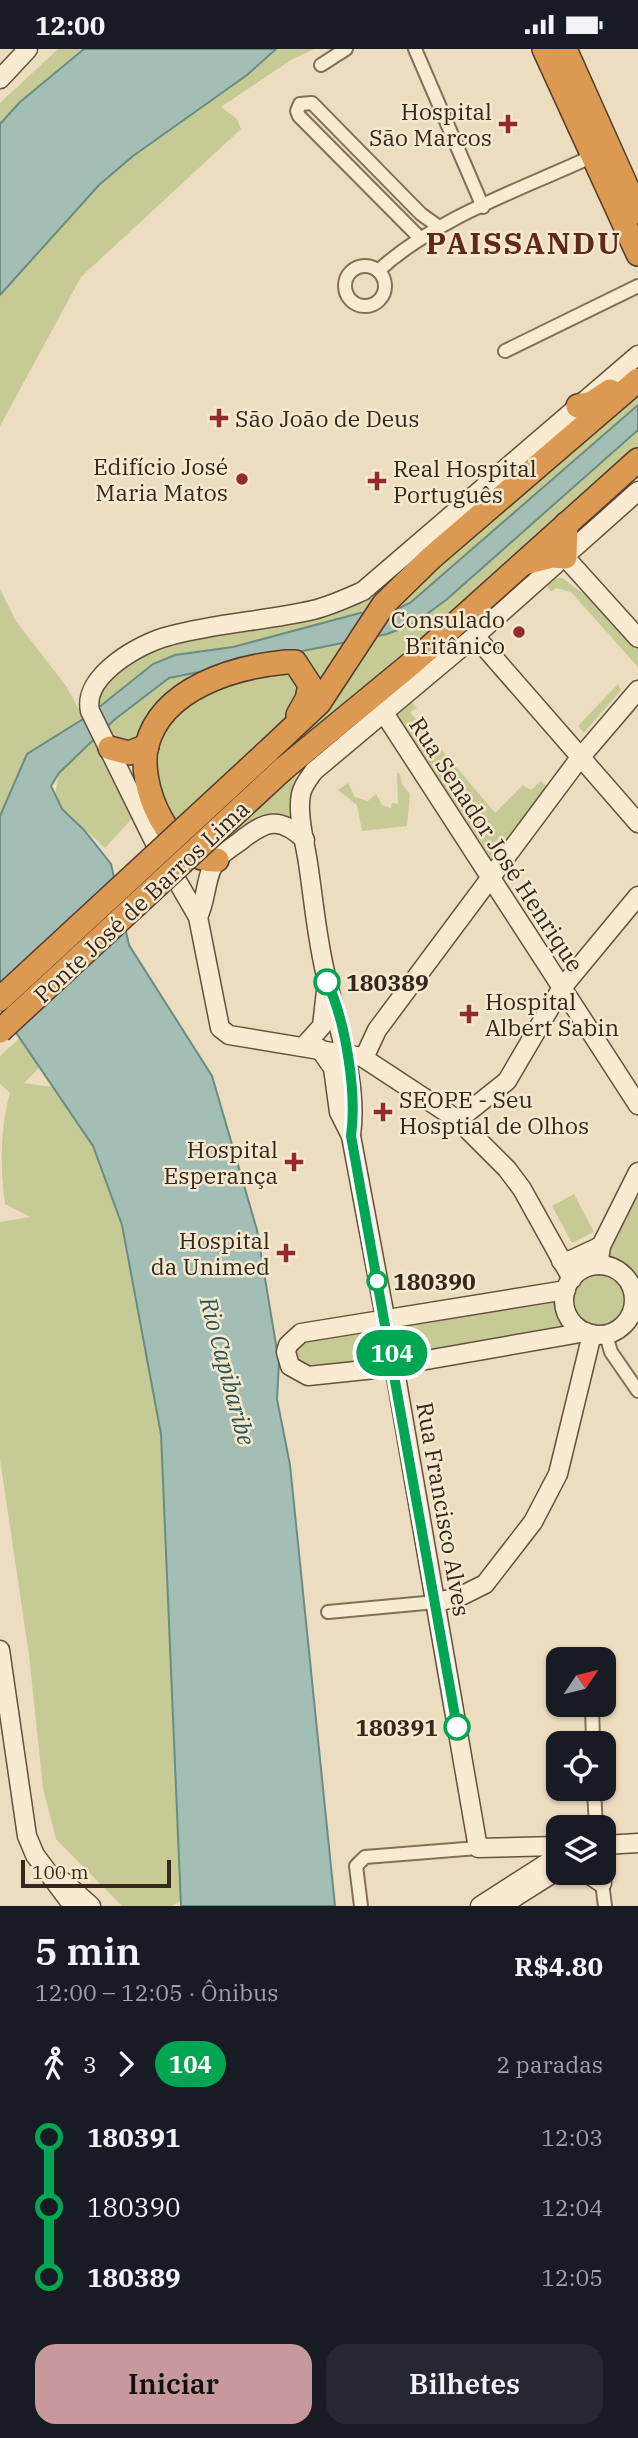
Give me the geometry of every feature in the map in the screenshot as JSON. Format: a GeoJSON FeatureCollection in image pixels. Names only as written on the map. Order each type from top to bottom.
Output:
{"type":"FeatureCollection","features":[{"type":"Feature","properties":{"kind":"highway"},"geometry":{"type":"LineString","coordinates":[[544,49],[638,254]]}},
{"type":"Feature","properties":{"kind":"highway"},"geometry":{"type":"LineString","coordinates":[[565,49],[638,211]]}},
{"type":"Feature","properties":{"kind":"highway"},"geometry":{"type":"LineString","coordinates":[[578,406],[592,403],[627,381],[638,379]]}},
{"type":"Feature","properties":{"kind":"highway"},"geometry":{"type":"LineString","coordinates":[[274,746],[320,703],[384,604],[431,558],[638,379]]}},
{"type":"Feature","properties":{"kind":"highway","name":"Ponte José de Barros Lima"},"geometry":{"type":"LineString","coordinates":[[0,1031],[282,770],[412,663],[638,460]]}},
{"type":"Feature","properties":{"kind":"highway"},"geometry":{"type":"LineString","coordinates":[[522,565],[538,558],[565,557],[566,524]]}},
{"type":"Feature","properties":{"kind":"highway"},"geometry":{"type":"LineString","coordinates":[[217,860],[203,860],[186,850],[167,827],[148,789],[145,769],[147,746],[165,714],[200,685],[275,663],[295,663],[308,680],[310,690],[303,707],[274,746]]}},
{"type":"Feature","properties":{"kind":"highway"},"geometry":{"type":"LineString","coordinates":[[107,742],[129,753],[147,746]]}},
{"type":"Feature","properties":{"kind":"highway","name":"Ponte José de Barros Lima"},"geometry":{"type":"LineString","coordinates":[[0,999],[274,746]]}},
{"type":"Feature","properties":{"kind":"street"},"geometry":{"type":"LineString","coordinates":[[0,79],[29,49]]}},
{"type":"Feature","properties":{"kind":"street"},"geometry":{"type":"LineString","coordinates":[[321,65],[346,49]]}},
{"type":"Feature","properties":{"kind":"street"},"geometry":{"type":"LineString","coordinates":[[415,49],[483,207]]}},
{"type":"Feature","properties":{"kind":"street"},"geometry":{"type":"LineString","coordinates":[[419,237],[299,116],[297,111],[300,104],[312,103],[421,214],[439,227]]}},
{"type":"Feature","properties":{"kind":"street"},"geometry":{"type":"LineString","coordinates":[[378,271],[419,237],[593,156]]}},
{"type":"Feature","properties":{"kind":"street"},"geometry":{"type":"LineString","coordinates":[[505,351],[638,286]]}},
{"type":"Feature","properties":{"kind":"street"},"geometry":{"type":"LineString","coordinates":[[377,1030],[344,1045],[311,1047],[226,1034],[220,1028],[198,916],[154,841],[90,711],[89,696],[103,674],[135,652],[166,636],[315,610],[363,591],[638,355]]}},
{"type":"Feature","properties":{"kind":"street"},"geometry":{"type":"LineString","coordinates":[[384,713],[638,491]]}},
{"type":"Feature","properties":{"kind":"street"},"geometry":{"type":"LineString","coordinates":[[565,557],[638,638]]}},
{"type":"Feature","properties":{"kind":"street"},"geometry":{"type":"LineString","coordinates":[[475,636],[579,759],[638,823]]}},
{"type":"Feature","properties":{"kind":"street"},"geometry":{"type":"LineString","coordinates":[[364,1058],[377,1030],[579,759],[638,690]]}},
{"type":"Feature","properties":{"kind":"street","name":"Rua Francisco Alves"},"geometry":{"type":"LineString","coordinates":[[351,1136],[355,1109],[344,1045],[327,982],[305,840],[301,796],[314,771],[384,713]]}},
{"type":"Feature","properties":{"kind":"street","name":"Rua Senador José Henrique"},"geometry":{"type":"LineString","coordinates":[[384,713],[638,1105]]}},
{"type":"Feature","properties":{"kind":"street"},"geometry":{"type":"LineString","coordinates":[[198,916],[217,860],[265,825],[282,823],[292,827],[305,840]]}},
{"type":"Feature","properties":{"kind":"street"},"geometry":{"type":"LineString","coordinates":[[458,1120],[507,1081],[561,989],[638,896]]}},
{"type":"Feature","properties":{"kind":"street"},"geometry":{"type":"LineString","coordinates":[[311,1047],[322,1026],[327,982]]}},
{"type":"Feature","properties":{"kind":"street"},"geometry":{"type":"LineString","coordinates":[[344,1045],[458,1120],[507,1169],[522,1189],[566,1274]]}},
{"type":"Feature","properties":{"kind":"street","name":"Rua Francisco Alves"},"geometry":{"type":"LineString","coordinates":[[311,1047],[332,1068],[340,1112],[351,1136],[394,1365],[478,1849]]}},
{"type":"Feature","properties":{"kind":"street"},"geometry":{"type":"LineString","coordinates":[[598,1265],[601,1246],[638,1172]]}},
{"type":"Feature","properties":{"kind":"street"},"geometry":{"type":"LineString","coordinates":[[601,1246],[571,1260],[566,1274],[568,1315],[594,1334],[611,1352],[638,1391]]}},
{"type":"Feature","properties":{"kind":"street"},"geometry":{"type":"LineString","coordinates":[[545,1293],[559,1279],[566,1274],[598,1265],[617,1270],[630,1283],[635,1313],[622,1327],[594,1334],[394,1365],[308,1376],[295,1372],[287,1359],[288,1345],[301,1333],[545,1293],[566,1274]]}},
{"type":"Feature","properties":{"kind":"street"},"geometry":{"type":"LineString","coordinates":[[328,1612],[436,1602],[459,1597],[485,1584],[533,1522],[558,1474],[594,1334]]}},
{"type":"Feature","properties":{"kind":"street"},"geometry":{"type":"LineString","coordinates":[[0,1650],[26,1836],[73,1906]]}},
{"type":"Feature","properties":{"kind":"street"},"geometry":{"type":"LineString","coordinates":[[475,1827],[506,1848],[522,1855],[526,1863],[525,1873],[519,1879],[480,1906]]}},
{"type":"Feature","properties":{"kind":"street"},"geometry":{"type":"LineString","coordinates":[[616,1844],[638,1843]]}},
{"type":"Feature","properties":{"kind":"street"},"geometry":{"type":"LineString","coordinates":[[361,1906],[356,1866],[365,1857],[546,1846]]}},
{"type":"Feature","properties":{"kind":"street"},"geometry":{"type":"LineString","coordinates":[[41,1862],[91,1906]]}},
{"type":"Feature","properties":{"kind":"street"},"geometry":{"type":"LineString","coordinates":[[519,1879],[546,1870]]}},
{"type":"Feature","properties":{"kind":"street"},"geometry":{"type":"LineString","coordinates":[[501,1906],[546,1875]]}},
{"type":"Feature","properties":{"kind":"street"},"geometry":{"type":"LineString","coordinates":[[599,1885],[605,1906]]}},
{"type":"Feature","properties":{"kind":"green space"},"geometry":{"type":"Polygon","coordinates":[[[58,49],[84,49],[20,102],[0,124],[0,103],[58,49]]]}},
{"type":"Feature","properties":{"kind":"green space"},"geometry":{"type":"Polygon","coordinates":[[[276,49],[314,49],[291,60],[221,107],[237,119],[241,129],[81,277],[0,426],[0,295],[99,185],[133,156],[247,75],[276,49]]]}},
{"type":"Feature","properties":{"kind":"green space"},"geometry":{"type":"Polygon","coordinates":[[[638,380],[638,459],[282,770],[267,752],[234,780],[258,807],[292,777],[305,777],[300,818],[280,822],[215,859],[184,849],[143,768],[121,753],[86,692],[135,652],[364,594],[384,604],[638,380]]]}},
{"type":"Feature","properties":{"kind":"green space"},"geometry":{"type":"Polygon","coordinates":[[[549,578],[562,578],[587,596],[591,595],[638,646],[638,667],[571,592],[556,588],[551,592],[544,582],[549,578]]]}},
{"type":"Feature","properties":{"kind":"green space"},"geometry":{"type":"Polygon","coordinates":[[[0,589],[16,621],[66,686],[137,813],[105,848],[63,809],[55,794],[59,773],[90,745],[27,754],[0,816],[0,589]]]}},
{"type":"Feature","properties":{"kind":"green space"},"geometry":{"type":"Polygon","coordinates":[[[618,684],[621,690],[584,733],[578,726],[618,684]]]}},
{"type":"Feature","properties":{"kind":"green space"},"geometry":{"type":"Polygon","coordinates":[[[408,698],[417,708],[410,712],[495,813],[523,785],[531,790],[541,781],[549,789],[495,858],[491,858],[396,713],[408,698]]]}},
{"type":"Feature","properties":{"kind":"green space"},"geometry":{"type":"Polygon","coordinates":[[[397,773],[410,794],[407,826],[362,831],[357,805],[338,790],[348,783],[355,797],[368,801],[376,794],[382,805],[391,808],[392,803],[398,804],[397,773]]]}},
{"type":"Feature","properties":{"kind":"green space"},"geometry":{"type":"Polygon","coordinates":[[[24,1034],[46,1061],[24,1083],[59,1088],[108,1159],[159,1374],[186,1897],[172,1906],[122,1906],[56,1839],[43,1788],[29,1655],[0,1459],[0,1222],[30,1217],[5,1204],[2,1148],[10,1093],[0,1084],[0,1056],[24,1034]]]}},
{"type":"Feature","properties":{"kind":"green space"},"geometry":{"type":"Polygon","coordinates":[[[638,1177],[638,1312],[634,1311],[634,1294],[628,1279],[617,1269],[600,1264],[638,1177]]]}},
{"type":"Feature","properties":{"kind":"green space"},"geometry":{"type":"Polygon","coordinates":[[[574,1194],[594,1232],[572,1243],[552,1206],[574,1194]]]}},
{"type":"Feature","properties":{"kind":"green space"},"geometry":{"type":"Polygon","coordinates":[[[600,1267],[613,1269],[628,1282],[633,1300],[631,1313],[618,1328],[600,1333],[587,1331],[572,1318],[567,1300],[569,1287],[582,1272],[600,1267]]]}},
{"type":"Feature","properties":{"kind":"green space"},"geometry":{"type":"Polygon","coordinates":[[[563,1292],[566,1316],[579,1331],[396,1363],[387,1321],[563,1292]]]}},
{"type":"Feature","properties":{"kind":"green space"},"geometry":{"type":"Polygon","coordinates":[[[382,1322],[390,1363],[302,1373],[292,1345],[295,1340],[382,1322]]]}},
{"type":"Feature","properties":{"kind":"water"},"geometry":{"type":"Polygon","coordinates":[[[84,49],[276,49],[247,75],[133,156],[99,185],[0,295],[0,124],[20,102],[84,49]]]}},
{"type":"Feature","properties":{"kind":"water","name":"Rio Capibaribe"},"geometry":{"type":"Polygon","coordinates":[[[638,405],[638,430],[446,600],[413,624],[387,634],[169,678],[114,720],[59,773],[51,786],[62,809],[84,830],[111,864],[129,945],[212,1076],[257,1230],[279,1363],[277,1399],[290,1465],[335,1906],[181,1906],[161,1434],[122,1225],[93,1146],[0,1009],[0,816],[27,754],[88,716],[153,664],[175,655],[233,647],[360,613],[395,610],[410,603],[638,405]]]}},
{"type":"Feature","properties":{"kind":"bus line","name":"104"},"geometry":{"type":"LineString","coordinates":[[327,982],[333,994],[355,1109],[351,1136],[457,1727]]}},
{"type":"Feature","properties":{"kind":"place","name":"Hospital São Marcos"},"geometry":{"type":"Point","coordinates":[508,124]}},
{"type":"Feature","properties":{"kind":"place","name":"São João de Deus"},"geometry":{"type":"Point","coordinates":[219,418]}},
{"type":"Feature","properties":{"kind":"place","name":"Edifício José Maria Matos"},"geometry":{"type":"Point","coordinates":[242,479]}},
{"type":"Feature","properties":{"kind":"place","name":"Real Hospital Português"},"geometry":{"type":"Point","coordinates":[377,481]}},
{"type":"Feature","properties":{"kind":"place","name":"Consulado Britânico"},"geometry":{"type":"Point","coordinates":[519,632]}},
{"type":"Feature","properties":{"kind":"place","name":"180389"},"geometry":{"type":"Point","coordinates":[327,982]}},
{"type":"Feature","properties":{"kind":"place","name":"Hospital Albert Sabin"},"geometry":{"type":"Point","coordinates":[469,1014]}},
{"type":"Feature","properties":{"kind":"place","name":"SEOPE - Seu Hosptial de Olhos"},"geometry":{"type":"Point","coordinates":[383,1112]}},
{"type":"Feature","properties":{"kind":"place","name":"Hospital Esperança"},"geometry":{"type":"Point","coordinates":[294,1162]}},
{"type":"Feature","properties":{"kind":"place","name":"Hospital da Unimed"},"geometry":{"type":"Point","coordinates":[286,1253]}},
{"type":"Feature","properties":{"kind":"place","name":"180390"},"geometry":{"type":"Point","coordinates":[377,1281]}},
{"type":"Feature","properties":{"kind":"place","name":"180391"},"geometry":{"type":"Point","coordinates":[457,1727]}},
{"type":"Feature","properties":{"kind":"district","name":"PAISSANDU"},"geometry":{"type":"Point","coordinates":[524,242]}}]}
